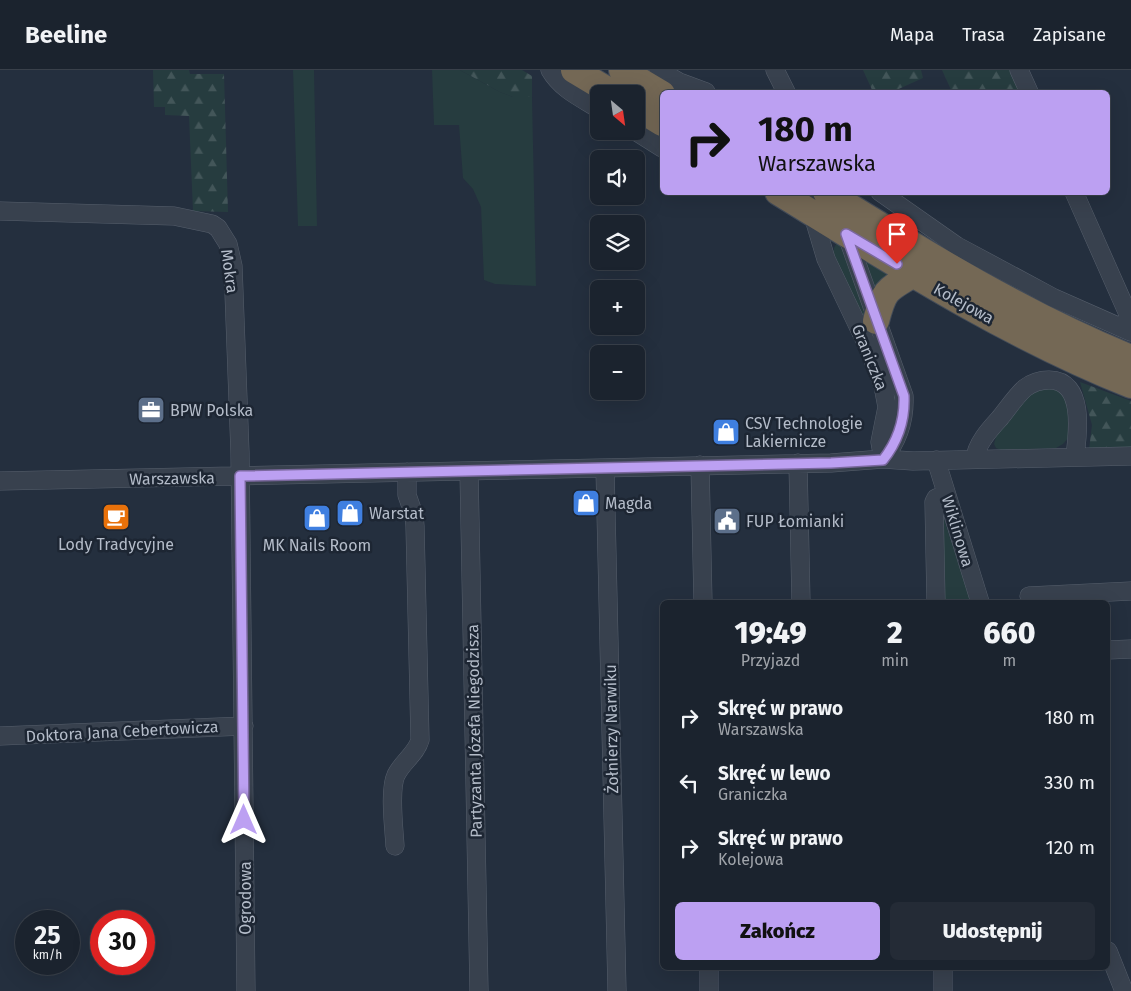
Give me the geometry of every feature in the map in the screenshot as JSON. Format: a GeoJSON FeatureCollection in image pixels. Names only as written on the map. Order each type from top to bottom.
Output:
{"type":"FeatureCollection","features":[{"type":"Feature","properties":{"kind":"highway"},"geometry":{"type":"LineString","coordinates":[[574,70],[599,85]]}},
{"type":"Feature","properties":{"kind":"highway"},"geometry":{"type":"LineString","coordinates":[[622,70],[660,93]]}},
{"type":"Feature","properties":{"kind":"highway","name":"Kolejowa"},"geometry":{"type":"LineString","coordinates":[[800,195],[822,198],[1008,301],[1131,358]]}},
{"type":"Feature","properties":{"kind":"highway","name":"Kolejowa"},"geometry":{"type":"LineString","coordinates":[[822,198],[846,234],[974,309],[1054,351],[1131,385]]}},
{"type":"Feature","properties":{"kind":"highway"},"geometry":{"type":"LineString","coordinates":[[876,321],[882,297],[890,288],[914,274]]}},
{"type":"Feature","properties":{"kind":"street"},"geometry":{"type":"LineString","coordinates":[[550,70],[568,91],[590,104]]}},
{"type":"Feature","properties":{"kind":"street"},"geometry":{"type":"LineString","coordinates":[[659,70],[679,82],[701,90]]}},
{"type":"Feature","properties":{"kind":"street"},"geometry":{"type":"LineString","coordinates":[[771,70],[776,90]]}},
{"type":"Feature","properties":{"kind":"street"},"geometry":{"type":"LineString","coordinates":[[775,70],[785,90]]}},
{"type":"Feature","properties":{"kind":"street"},"geometry":{"type":"LineString","coordinates":[[1020,70],[1029,90]]}},
{"type":"Feature","properties":{"kind":"street"},"geometry":{"type":"LineString","coordinates":[[645,122],[660,145]]}},
{"type":"Feature","properties":{"kind":"street"},"geometry":{"type":"LineString","coordinates":[[884,195],[957,246],[1054,298],[1128,330],[1128,314],[1075,195]]}},
{"type":"Feature","properties":{"kind":"street","name":"Graniczka"},"geometry":{"type":"LineString","coordinates":[[822,198],[826,259],[868,348],[883,386],[887,407],[880,442],[883,460]]}},
{"type":"Feature","properties":{"kind":"street","name":"Mokra"},"geometry":{"type":"LineString","coordinates":[[0,211],[174,216],[212,224],[218,228],[228,244],[233,266],[240,476]]}},
{"type":"Feature","properties":{"kind":"street","name":"Graniczka"},"geometry":{"type":"LineString","coordinates":[[846,234],[904,396],[905,412],[902,427],[894,444],[883,460]]}},
{"type":"Feature","properties":{"kind":"street"},"geometry":{"type":"LineString","coordinates":[[976,459],[976,450],[992,427],[1025,389],[1040,380],[1055,380],[1068,387],[1074,399],[1078,417],[1075,456]]}},
{"type":"Feature","properties":{"kind":"street"},"geometry":{"type":"LineString","coordinates":[[883,460],[1131,456]]}},
{"type":"Feature","properties":{"kind":"street","name":"Warszawska"},"geometry":{"type":"LineString","coordinates":[[0,481],[831,463],[883,460]]}},
{"type":"Feature","properties":{"kind":"street","name":"Wiklinowa"},"geometry":{"type":"LineString","coordinates":[[936,460],[979,600]]}},
{"type":"Feature","properties":{"kind":"street"},"geometry":{"type":"LineString","coordinates":[[798,463],[801,600]]}},
{"type":"Feature","properties":{"kind":"street"},"geometry":{"type":"LineString","coordinates":[[700,465],[702,600]]}},
{"type":"Feature","properties":{"kind":"street","name":"Żołnierzy Narwiku"},"geometry":{"type":"LineString","coordinates":[[605,468],[617,991]]}},
{"type":"Feature","properties":{"kind":"street","name":"Partyzanta Józefa Niegodzisza"},"geometry":{"type":"LineString","coordinates":[[469,471],[479,991]]}},
{"type":"Feature","properties":{"kind":"street"},"geometry":{"type":"LineString","coordinates":[[394,846],[393,784],[399,769],[418,749],[420,740],[415,526],[414,515],[407,495],[408,472]]}},
{"type":"Feature","properties":{"kind":"street","name":"Ogrodowa"},"geometry":{"type":"LineString","coordinates":[[240,476],[246,991]]}},
{"type":"Feature","properties":{"kind":"street"},"geometry":{"type":"LineString","coordinates":[[936,600],[934,502],[936,498],[946,494]]}},
{"type":"Feature","properties":{"kind":"street"},"geometry":{"type":"LineString","coordinates":[[1029,596],[1131,591]]}},
{"type":"Feature","properties":{"kind":"street"},"geometry":{"type":"LineString","coordinates":[[1110,650],[1130,650]]}},
{"type":"Feature","properties":{"kind":"street","name":"Doktora Jana Cebertowicza"},"geometry":{"type":"LineString","coordinates":[[0,736],[244,726]]}},
{"type":"Feature","properties":{"kind":"street"},"geometry":{"type":"LineString","coordinates":[[1110,956],[1124,991]]}},
{"type":"Feature","properties":{"kind":"street"},"geometry":{"type":"LineString","coordinates":[[709,970],[710,991]]}},
{"type":"Feature","properties":{"kind":"street"},"geometry":{"type":"LineString","coordinates":[[943,970],[943,991]]}},
{"type":"Feature","properties":{"kind":"green space"},"geometry":{"type":"Polygon","coordinates":[[[153,70],[189,70],[190,74],[224,74],[228,212],[193,211],[189,116],[165,115],[165,107],[154,107],[153,70]]]}},
{"type":"Feature","properties":{"kind":"green space"},"geometry":{"type":"Polygon","coordinates":[[[293,70],[314,70],[317,226],[298,226],[293,70]]]}},
{"type":"Feature","properties":{"kind":"green space"},"geometry":{"type":"Polygon","coordinates":[[[432,70],[460,70],[513,97],[532,97],[536,286],[495,284],[484,280],[481,207],[473,189],[463,178],[459,125],[434,125],[432,70]]]}},
{"type":"Feature","properties":{"kind":"green space"},"geometry":{"type":"Polygon","coordinates":[[[460,70],[522,70],[532,76],[532,97],[513,97],[460,70]]]}},
{"type":"Feature","properties":{"kind":"green space"},"geometry":{"type":"Polygon","coordinates":[[[863,70],[921,70],[923,78],[896,90],[872,90],[863,70]]]}},
{"type":"Feature","properties":{"kind":"green space"},"geometry":{"type":"Polygon","coordinates":[[[942,70],[1011,70],[1020,90],[951,90],[942,70]]]}},
{"type":"Feature","properties":{"kind":"green space"},"geometry":{"type":"Polygon","coordinates":[[[839,239],[895,391],[897,414],[833,255],[834,248],[839,239]]]}},
{"type":"Feature","properties":{"kind":"green space"},"geometry":{"type":"Polygon","coordinates":[[[861,253],[898,274],[877,294],[861,253]]]}},
{"type":"Feature","properties":{"kind":"green space"},"geometry":{"type":"Polygon","coordinates":[[[1080,382],[1131,401],[1131,451],[1089,450],[1092,425],[1080,382]]]}},
{"type":"Feature","properties":{"kind":"green space"},"geometry":{"type":"Polygon","coordinates":[[[1042,387],[1054,387],[1065,395],[1069,408],[1071,435],[1063,444],[1056,448],[1001,450],[996,448],[994,444],[997,433],[1029,393],[1042,387]]]}},
{"type":"Feature","properties":{"kind":"green space"},"geometry":{"type":"Polygon","coordinates":[[[941,510],[970,600],[940,600],[941,510]]]}},
{"type":"Feature","properties":{"kind":"place","name":"BPW Polska"},"geometry":{"type":"Point","coordinates":[151,410]}},
{"type":"Feature","properties":{"kind":"place","name":"CSV Technologie Lakiernicze"},"geometry":{"type":"Point","coordinates":[726,432]}},
{"type":"Feature","properties":{"kind":"place","name":"Magda"},"geometry":{"type":"Point","coordinates":[586,503]}},
{"type":"Feature","properties":{"kind":"place","name":"Warstat"},"geometry":{"type":"Point","coordinates":[350,513]}},
{"type":"Feature","properties":{"kind":"place","name":"Lody Tradycyjne"},"geometry":{"type":"Point","coordinates":[116,517]}},
{"type":"Feature","properties":{"kind":"place","name":"MK Nails Room"},"geometry":{"type":"Point","coordinates":[317,518]}},
{"type":"Feature","properties":{"kind":"place","name":"FUP Łomianki"},"geometry":{"type":"Point","coordinates":[727,521]}},
{"type":"Feature","properties":{"kind":"route"},"geometry":{"type":"LineString","coordinates":[[244,820],[240,476],[831,463],[883,460],[894,444],[902,427],[905,412],[904,396],[846,234],[897,264]]}}]}
